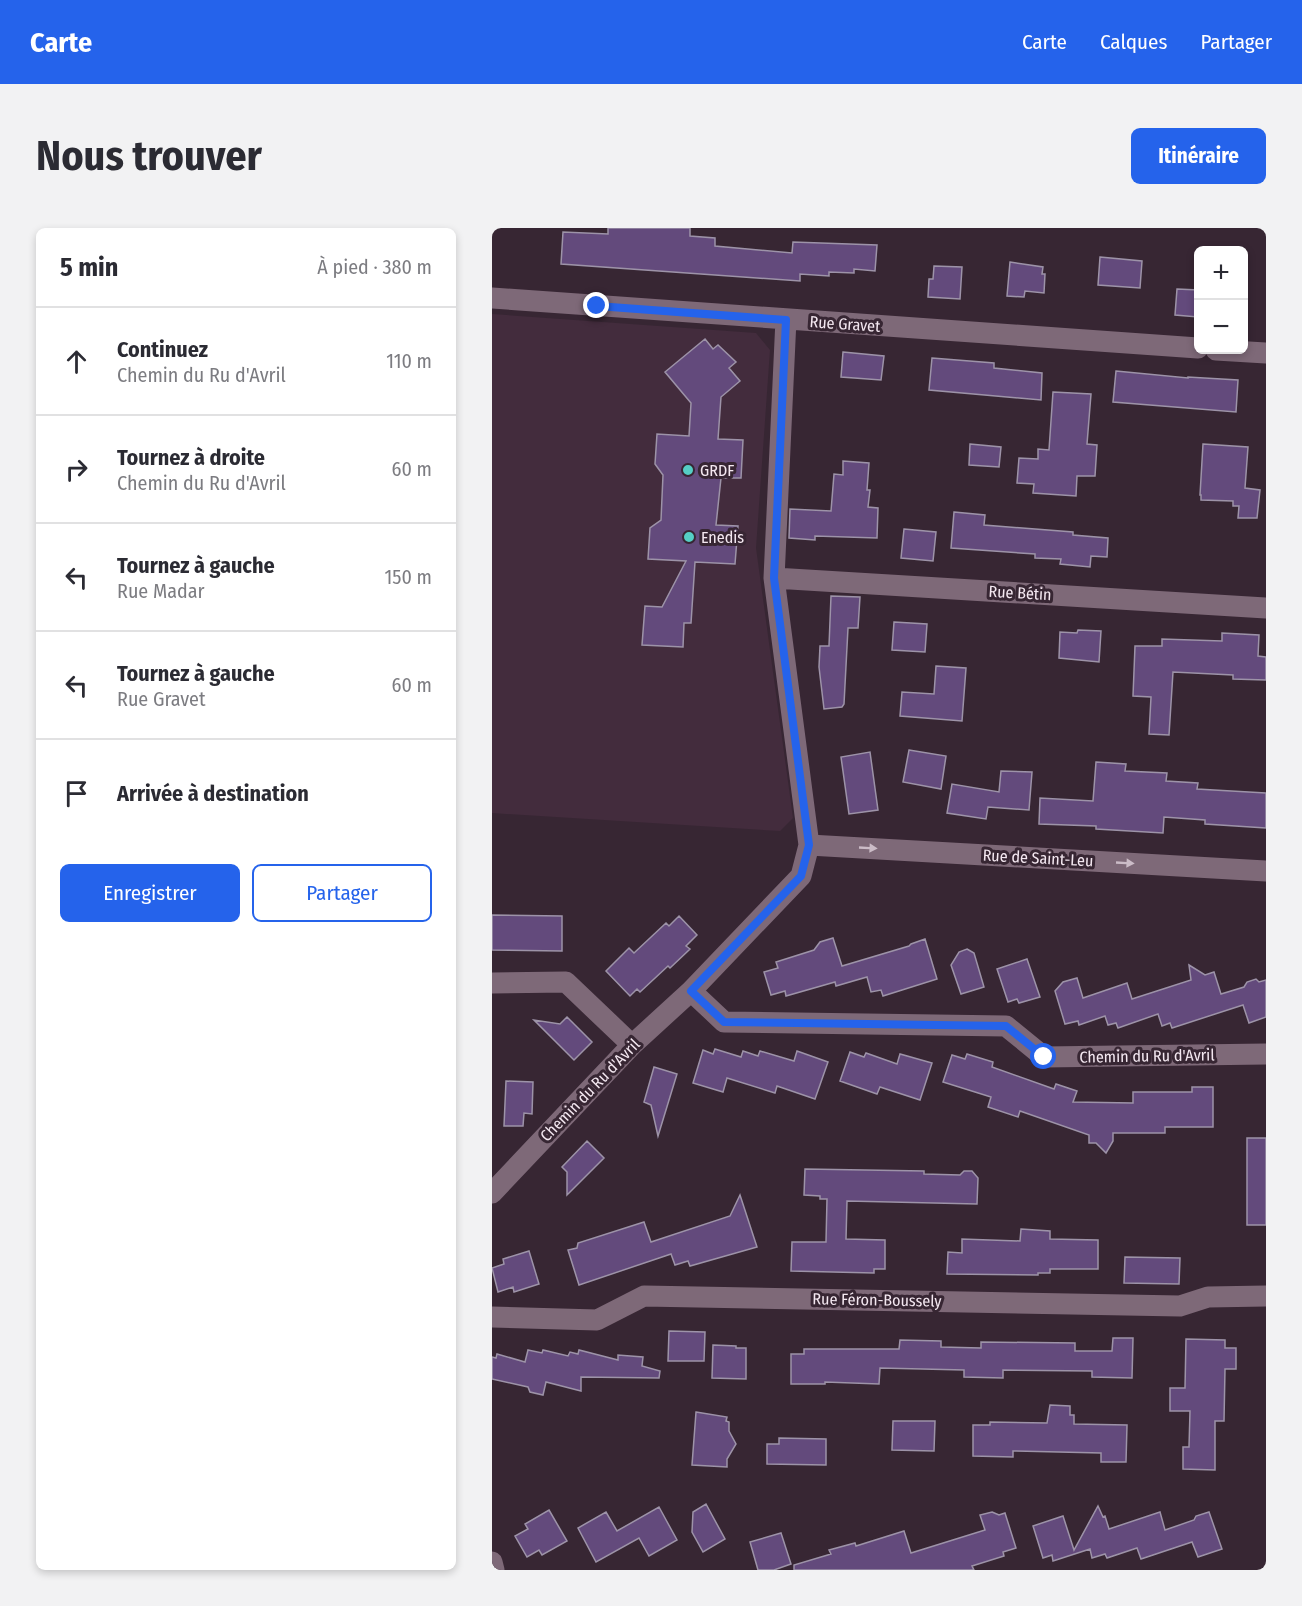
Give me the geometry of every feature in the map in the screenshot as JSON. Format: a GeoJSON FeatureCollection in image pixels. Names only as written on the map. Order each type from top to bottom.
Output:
{"type":"FeatureCollection","features":[{"type":"Feature","properties":{"kind":"street","name":"Rue Gravet"},"geometry":{"type":"LineString","coordinates":[[492,298],[1194,348]]}},
{"type":"Feature","properties":{"kind":"street"},"geometry":{"type":"LineString","coordinates":[[786,320],[774,578],[809,845]]}},
{"type":"Feature","properties":{"kind":"street"},"geometry":{"type":"LineString","coordinates":[[1248,352],[1266,353]]}},
{"type":"Feature","properties":{"kind":"street","name":"Rue Bétin"},"geometry":{"type":"LineString","coordinates":[[774,578],[1266,608]]}},
{"type":"Feature","properties":{"kind":"street","name":"Rue de Saint-Leu"},"geometry":{"type":"LineString","coordinates":[[809,845],[1266,871]]}},
{"type":"Feature","properties":{"kind":"street","name":"Chemin du Ru d'Avril"},"geometry":{"type":"LineString","coordinates":[[492,1193],[632,1045],[691,991],[801,876],[809,845]]}},
{"type":"Feature","properties":{"kind":"street"},"geometry":{"type":"LineString","coordinates":[[492,983],[566,982],[632,1045]]}},
{"type":"Feature","properties":{"kind":"street","name":"Chemin du Ru d'Avril"},"geometry":{"type":"LineString","coordinates":[[691,991],[724,1022],[1006,1026],[1044,1057],[1266,1054]]}},
{"type":"Feature","properties":{"kind":"street","name":"Rue Féron-Boussely"},"geometry":{"type":"LineString","coordinates":[[492,1317],[597,1320],[644,1296],[1180,1306],[1208,1297],[1266,1296]]}},
{"type":"Feature","properties":{"kind":"street"},"geometry":{"type":"LineString","coordinates":[[492,1562],[494,1570]]}},
{"type":"Feature","properties":{"kind":"shaded area"},"geometry":{"type":"Polygon","coordinates":[[[492,314],[756,333],[770,350],[756,548],[793,818],[780,831],[492,813],[492,314]]]}},
{"type":"Feature","properties":{"kind":"building"},"geometry":{"type":"Polygon","coordinates":[[[608,228],[690,228],[690,236],[715,238],[715,246],[792,253],[793,242],[877,245],[875,271],[854,269],[854,273],[829,272],[829,276],[800,274],[800,281],[561,264],[563,232],[608,234],[608,228]]]}},
{"type":"Feature","properties":{"kind":"building"},"geometry":{"type":"Polygon","coordinates":[[[1100,257],[1142,261],[1140,288],[1098,285],[1100,257]]]}},
{"type":"Feature","properties":{"kind":"building"},"geometry":{"type":"Polygon","coordinates":[[[1010,262],[1043,267],[1044,293],[1025,291],[1024,297],[1007,296],[1010,262]]]}},
{"type":"Feature","properties":{"kind":"building"},"geometry":{"type":"Polygon","coordinates":[[[934,266],[962,267],[960,299],[928,297],[929,279],[933,279],[934,266]]]}},
{"type":"Feature","properties":{"kind":"building"},"geometry":{"type":"Polygon","coordinates":[[[1177,289],[1194,290],[1194,317],[1175,315],[1177,289]]]}},
{"type":"Feature","properties":{"kind":"building"},"geometry":{"type":"Polygon","coordinates":[[[705,339],[713,349],[718,345],[736,362],[729,368],[740,381],[721,397],[718,439],[743,440],[741,478],[721,478],[716,525],[738,526],[735,564],[695,562],[691,623],[684,623],[683,647],[642,645],[645,606],[662,607],[686,561],[648,559],[650,528],[661,520],[663,475],[655,464],[657,434],[689,436],[691,403],[665,372],[705,339]]]}},
{"type":"Feature","properties":{"kind":"building"},"geometry":{"type":"Polygon","coordinates":[[[843,352],[884,356],[881,380],[841,377],[843,352]]]}},
{"type":"Feature","properties":{"kind":"building"},"geometry":{"type":"Polygon","coordinates":[[[932,358],[994,363],[994,368],[1042,373],[1041,400],[929,390],[932,358]]]}},
{"type":"Feature","properties":{"kind":"building"},"geometry":{"type":"Polygon","coordinates":[[[1116,371],[1238,380],[1236,412],[1113,402],[1116,371]]]}},
{"type":"Feature","properties":{"kind":"building"},"geometry":{"type":"Polygon","coordinates":[[[1053,392],[1091,394],[1087,444],[1097,445],[1095,476],[1077,476],[1076,496],[1033,493],[1034,484],[1017,483],[1019,458],[1038,459],[1038,449],[1049,450],[1053,392]]]}},
{"type":"Feature","properties":{"kind":"building"},"geometry":{"type":"Polygon","coordinates":[[[970,444],[1001,447],[999,467],[969,465],[970,444]]]}},
{"type":"Feature","properties":{"kind":"building"},"geometry":{"type":"Polygon","coordinates":[[[1203,444],[1248,447],[1245,488],[1260,490],[1257,518],[1238,518],[1239,506],[1233,506],[1233,501],[1201,500],[1203,444]]]}},
{"type":"Feature","properties":{"kind":"building"},"geometry":{"type":"Polygon","coordinates":[[[843,461],[869,463],[868,507],[878,508],[877,538],[815,536],[815,540],[789,538],[790,509],[831,511],[834,474],[843,475],[843,461]]]}},
{"type":"Feature","properties":{"kind":"building"},"geometry":{"type":"Polygon","coordinates":[[[954,512],[985,515],[984,525],[1073,532],[1073,535],[1108,538],[1107,557],[1091,556],[1090,567],[1060,564],[1061,559],[1035,558],[1035,554],[951,548],[954,512]]]}},
{"type":"Feature","properties":{"kind":"building"},"geometry":{"type":"Polygon","coordinates":[[[904,529],[936,532],[933,561],[901,558],[904,529]]]}},
{"type":"Feature","properties":{"kind":"building"},"geometry":{"type":"Polygon","coordinates":[[[831,596],[860,597],[858,628],[848,628],[844,704],[842,707],[824,709],[819,667],[820,646],[829,646],[831,596]]]}},
{"type":"Feature","properties":{"kind":"building"},"geometry":{"type":"Polygon","coordinates":[[[894,622],[927,624],[925,652],[892,650],[894,622]]]}},
{"type":"Feature","properties":{"kind":"building"},"geometry":{"type":"Polygon","coordinates":[[[1078,630],[1101,631],[1099,662],[1059,658],[1060,632],[1077,633],[1078,630]]]}},
{"type":"Feature","properties":{"kind":"building"},"geometry":{"type":"Polygon","coordinates":[[[1222,633],[1259,635],[1258,656],[1266,657],[1266,680],[1233,679],[1233,675],[1173,672],[1169,735],[1149,734],[1151,697],[1133,696],[1135,646],[1162,646],[1162,639],[1222,641],[1222,633]]]}},
{"type":"Feature","properties":{"kind":"building"},"geometry":{"type":"Polygon","coordinates":[[[936,666],[966,668],[962,721],[900,716],[902,692],[934,694],[936,666]]]}},
{"type":"Feature","properties":{"kind":"building"},"geometry":{"type":"Polygon","coordinates":[[[909,750],[946,756],[941,789],[903,782],[909,750]]]}},
{"type":"Feature","properties":{"kind":"building"},"geometry":{"type":"Polygon","coordinates":[[[870,752],[878,810],[849,814],[841,757],[870,752]]]}},
{"type":"Feature","properties":{"kind":"building"},"geometry":{"type":"Polygon","coordinates":[[[1096,762],[1126,764],[1125,771],[1167,773],[1166,781],[1198,783],[1197,789],[1266,793],[1266,828],[1205,824],[1205,820],[1164,817],[1163,833],[1096,829],[1096,826],[1039,824],[1040,798],[1093,801],[1096,762]]]}},
{"type":"Feature","properties":{"kind":"building"},"geometry":{"type":"Polygon","coordinates":[[[1001,771],[1032,772],[1029,810],[988,807],[986,819],[947,813],[952,784],[999,792],[1001,771]]]}},
{"type":"Feature","properties":{"kind":"building"},"geometry":{"type":"Polygon","coordinates":[[[492,915],[562,916],[562,951],[492,950],[492,915]]]}},
{"type":"Feature","properties":{"kind":"building"},"geometry":{"type":"Polygon","coordinates":[[[679,916],[697,935],[686,946],[690,949],[640,992],[637,989],[630,996],[606,971],[629,948],[634,953],[666,923],[669,926],[679,916]]]}},
{"type":"Feature","properties":{"kind":"building"},"geometry":{"type":"Polygon","coordinates":[[[833,938],[842,966],[925,939],[937,979],[883,996],[881,990],[871,992],[867,977],[836,986],[835,982],[786,996],[785,991],[771,995],[764,972],[778,968],[776,962],[814,950],[820,942],[833,938]]]}},
{"type":"Feature","properties":{"kind":"building"},"geometry":{"type":"Polygon","coordinates":[[[967,949],[974,953],[984,987],[961,994],[951,965],[959,952],[967,949]]]}},
{"type":"Feature","properties":{"kind":"building"},"geometry":{"type":"Polygon","coordinates":[[[1027,959],[1040,997],[1019,1003],[1017,999],[1008,1002],[997,969],[1027,959]]]}},
{"type":"Feature","properties":{"kind":"building"},"geometry":{"type":"Polygon","coordinates":[[[1189,965],[1205,975],[1214,972],[1221,994],[1244,987],[1247,982],[1256,979],[1259,982],[1266,980],[1266,1017],[1249,1023],[1243,1005],[1172,1028],[1170,1023],[1162,1026],[1158,1014],[1118,1028],[1116,1023],[1108,1025],[1105,1016],[1079,1025],[1078,1021],[1065,1024],[1055,991],[1063,982],[1077,978],[1083,998],[1127,983],[1132,999],[1191,980],[1189,965]]]}},
{"type":"Feature","properties":{"kind":"building"},"geometry":{"type":"Polygon","coordinates":[[[567,1017],[592,1042],[574,1060],[534,1020],[560,1024],[567,1017]]]}},
{"type":"Feature","properties":{"kind":"building"},"geometry":{"type":"Polygon","coordinates":[[[715,1049],[741,1057],[743,1051],[758,1056],[760,1051],[794,1061],[797,1051],[828,1062],[815,1099],[777,1086],[775,1093],[727,1078],[723,1092],[693,1083],[703,1050],[713,1054],[715,1049]]]}},
{"type":"Feature","properties":{"kind":"building"},"geometry":{"type":"Polygon","coordinates":[[[850,1052],[864,1057],[866,1053],[897,1064],[900,1054],[932,1063],[920,1100],[880,1087],[877,1094],[840,1081],[850,1052]]]}},
{"type":"Feature","properties":{"kind":"building"},"geometry":{"type":"Polygon","coordinates":[[[967,1054],[993,1062],[992,1067],[1054,1089],[1056,1084],[1077,1091],[1073,1102],[1133,1103],[1133,1092],[1192,1092],[1192,1087],[1213,1087],[1213,1127],[1165,1127],[1165,1133],[1113,1133],[1113,1141],[1106,1153],[1096,1143],[1089,1143],[1089,1135],[1020,1111],[1018,1117],[988,1107],[991,1097],[943,1082],[952,1055],[965,1059],[967,1054]]]}},
{"type":"Feature","properties":{"kind":"building"},"geometry":{"type":"Polygon","coordinates":[[[654,1067],[677,1074],[658,1136],[651,1105],[644,1102],[654,1067]]]}},
{"type":"Feature","properties":{"kind":"building"},"geometry":{"type":"Polygon","coordinates":[[[506,1081],[533,1082],[532,1114],[524,1113],[523,1126],[504,1126],[506,1081]]]}},
{"type":"Feature","properties":{"kind":"building"},"geometry":{"type":"Polygon","coordinates":[[[1247,1138],[1266,1138],[1266,1225],[1247,1225],[1247,1138]]]}},
{"type":"Feature","properties":{"kind":"building"},"geometry":{"type":"Polygon","coordinates":[[[587,1141],[604,1158],[567,1195],[567,1172],[562,1167],[587,1141]]]}},
{"type":"Feature","properties":{"kind":"building"},"geometry":{"type":"Polygon","coordinates":[[[805,1169],[924,1171],[924,1174],[960,1175],[964,1171],[972,1171],[978,1178],[977,1204],[847,1201],[846,1239],[885,1240],[885,1269],[874,1269],[874,1273],[791,1271],[792,1242],[826,1242],[827,1199],[804,1195],[805,1169]]]}},
{"type":"Feature","properties":{"kind":"building"},"geometry":{"type":"Polygon","coordinates":[[[740,1195],[757,1247],[690,1266],[688,1261],[675,1265],[671,1254],[579,1285],[568,1250],[577,1248],[578,1243],[644,1222],[651,1242],[730,1216],[740,1195]]]}},
{"type":"Feature","properties":{"kind":"building"},"geometry":{"type":"Polygon","coordinates":[[[1021,1229],[1050,1231],[1050,1239],[1098,1240],[1098,1269],[1050,1269],[1050,1273],[1038,1273],[1038,1275],[947,1274],[948,1252],[962,1253],[962,1239],[1020,1241],[1021,1229]]]}},
{"type":"Feature","properties":{"kind":"building"},"geometry":{"type":"Polygon","coordinates":[[[529,1251],[539,1284],[514,1292],[513,1287],[498,1292],[492,1268],[504,1264],[503,1259],[529,1251]]]}},
{"type":"Feature","properties":{"kind":"building"},"geometry":{"type":"Polygon","coordinates":[[[1125,1257],[1180,1258],[1179,1284],[1124,1283],[1125,1257]]]}},
{"type":"Feature","properties":{"kind":"building"},"geometry":{"type":"Polygon","coordinates":[[[669,1331],[705,1332],[704,1361],[668,1361],[669,1331]]]}},
{"type":"Feature","properties":{"kind":"building"},"geometry":{"type":"Polygon","coordinates":[[[1113,1338],[1133,1338],[1132,1378],[1092,1377],[1092,1371],[1003,1370],[1003,1378],[964,1377],[964,1370],[880,1368],[879,1384],[825,1382],[825,1384],[791,1384],[791,1354],[804,1354],[804,1349],[899,1349],[900,1340],[941,1341],[941,1347],[981,1348],[981,1342],[1075,1343],[1075,1351],[1112,1351],[1113,1338]]]}},
{"type":"Feature","properties":{"kind":"building"},"geometry":{"type":"Polygon","coordinates":[[[1186,1339],[1225,1340],[1225,1348],[1236,1348],[1236,1369],[1225,1369],[1224,1421],[1215,1421],[1215,1470],[1183,1469],[1183,1447],[1189,1447],[1190,1411],[1170,1411],[1170,1388],[1185,1388],[1186,1339]]]}},
{"type":"Feature","properties":{"kind":"building"},"geometry":{"type":"Polygon","coordinates":[[[713,1345],[746,1348],[746,1379],[712,1378],[713,1345]]]}},
{"type":"Feature","properties":{"kind":"building"},"geometry":{"type":"Polygon","coordinates":[[[528,1350],[542,1353],[543,1350],[568,1356],[570,1352],[578,1354],[579,1350],[618,1360],[618,1355],[643,1357],[642,1366],[660,1371],[659,1378],[581,1377],[581,1391],[546,1382],[543,1395],[530,1392],[528,1387],[492,1379],[492,1357],[496,1358],[497,1354],[525,1362],[528,1350]]]}},
{"type":"Feature","properties":{"kind":"building"},"geometry":{"type":"Polygon","coordinates":[[[1050,1405],[1070,1406],[1070,1415],[1074,1415],[1074,1424],[1127,1425],[1126,1462],[1101,1462],[1101,1453],[1013,1451],[1013,1457],[973,1456],[973,1425],[990,1425],[990,1422],[1047,1423],[1050,1405]]]}},
{"type":"Feature","properties":{"kind":"building"},"geometry":{"type":"Polygon","coordinates":[[[696,1412],[727,1417],[729,1431],[736,1444],[727,1459],[727,1467],[692,1465],[696,1412]]]}},
{"type":"Feature","properties":{"kind":"building"},"geometry":{"type":"Polygon","coordinates":[[[893,1421],[935,1421],[934,1451],[892,1450],[893,1421]]]}},
{"type":"Feature","properties":{"kind":"building"},"geometry":{"type":"Polygon","coordinates":[[[779,1438],[826,1439],[826,1465],[767,1464],[767,1444],[779,1444],[779,1438]]]}},
{"type":"Feature","properties":{"kind":"building"},"geometry":{"type":"Polygon","coordinates":[[[706,1504],[725,1539],[703,1552],[692,1532],[693,1512],[706,1504]]]}},
{"type":"Feature","properties":{"kind":"building"},"geometry":{"type":"Polygon","coordinates":[[[1098,1506],[1103,1517],[1105,1516],[1109,1529],[1160,1512],[1165,1530],[1209,1512],[1222,1549],[1198,1557],[1192,1542],[1141,1559],[1137,1548],[1107,1558],[1105,1554],[1092,1558],[1090,1549],[1053,1561],[1052,1555],[1043,1558],[1033,1526],[1063,1516],[1074,1550],[1098,1506]]]}},
{"type":"Feature","properties":{"kind":"building"},"geometry":{"type":"Polygon","coordinates":[[[659,1507],[677,1540],[649,1556],[639,1538],[596,1562],[578,1528],[606,1512],[617,1531],[659,1507]]]}},
{"type":"Feature","properties":{"kind":"building"},"geometry":{"type":"Polygon","coordinates":[[[549,1510],[567,1541],[542,1555],[539,1550],[527,1557],[515,1536],[528,1529],[525,1524],[549,1510]]]}},
{"type":"Feature","properties":{"kind":"building"},"geometry":{"type":"Polygon","coordinates":[[[992,1512],[999,1515],[1005,1513],[1016,1548],[1003,1552],[1004,1556],[972,1566],[974,1570],[794,1570],[794,1565],[831,1554],[829,1550],[855,1543],[856,1546],[904,1531],[911,1553],[985,1530],[980,1515],[992,1512]]]}},
{"type":"Feature","properties":{"kind":"building"},"geometry":{"type":"Polygon","coordinates":[[[781,1533],[791,1564],[774,1570],[758,1570],[750,1542],[781,1533]]]}},
{"type":"Feature","properties":{"kind":"place","name":"GRDF"},"geometry":{"type":"Point","coordinates":[688,470]}},
{"type":"Feature","properties":{"kind":"place","name":"Enedis"},"geometry":{"type":"Point","coordinates":[689,537]}},
{"type":"Feature","properties":{"kind":"route"},"geometry":{"type":"LineString","coordinates":[[597,306],[786,320],[774,578],[809,845],[801,876],[691,991],[724,1022],[1006,1026],[1044,1057]]}}]}
